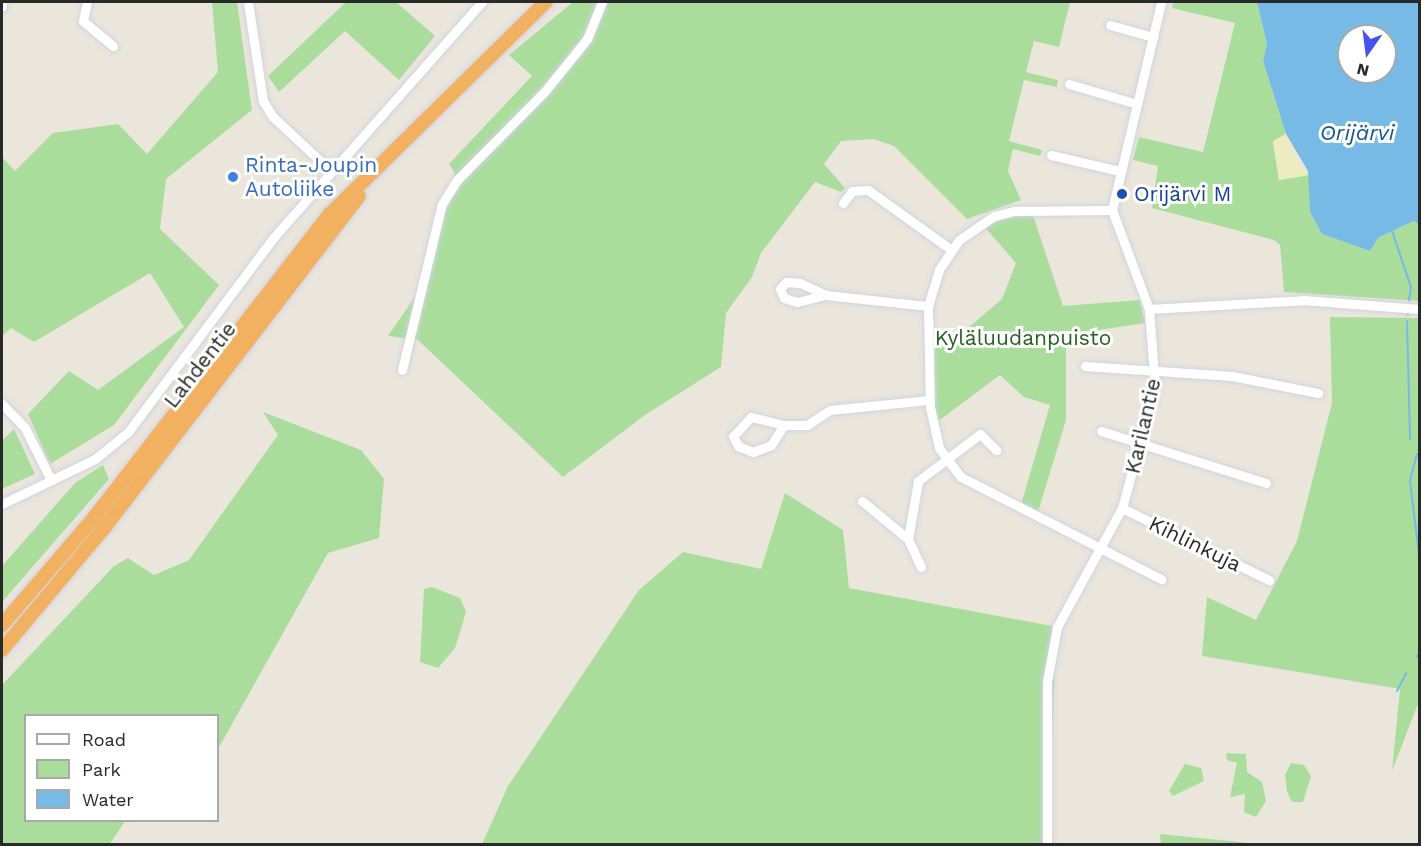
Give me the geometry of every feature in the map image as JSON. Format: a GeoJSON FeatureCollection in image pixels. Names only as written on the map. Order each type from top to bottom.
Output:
{"type":"FeatureCollection","features":[{"type":"Feature","properties":{"kind":"highway","name":"Lahdentie"},"geometry":{"type":"LineString","coordinates":[[2,625],[93,519],[330,214],[434,108],[546,2]]}},
{"type":"Feature","properties":{"kind":"highway","name":"Lahdentie"},"geometry":{"type":"LineString","coordinates":[[2,650],[105,527],[339,220],[434,108]]}},
{"type":"Feature","properties":{"kind":"street"},"geometry":{"type":"LineString","coordinates":[[87,2],[83,21],[113,46]]}},
{"type":"Feature","properties":{"kind":"street"},"geometry":{"type":"LineString","coordinates":[[248,2],[263,101],[330,170]]}},
{"type":"Feature","properties":{"kind":"street"},"geometry":{"type":"LineString","coordinates":[[2,504],[94,459],[128,432],[221,303],[330,170],[482,2]]}},
{"type":"Feature","properties":{"kind":"street"},"geometry":{"type":"LineString","coordinates":[[402,370],[442,204],[457,180],[545,92],[587,39],[602,2]]}},
{"type":"Feature","properties":{"kind":"street"},"geometry":{"type":"LineString","coordinates":[[1161,2],[1112,210],[1014,210],[970,230],[950,249],[928,306],[929,400],[944,458],[997,500],[1103,548],[1161,579]]}},
{"type":"Feature","properties":{"kind":"street"},"geometry":{"type":"LineString","coordinates":[[1110,25],[1153,36]]}},
{"type":"Feature","properties":{"kind":"street"},"geometry":{"type":"LineString","coordinates":[[1069,84],[1137,104]]}},
{"type":"Feature","properties":{"kind":"street"},"geometry":{"type":"LineString","coordinates":[[1051,155],[1120,171]]}},
{"type":"Feature","properties":{"kind":"street"},"geometry":{"type":"LineString","coordinates":[[843,203],[852,191],[868,190],[950,249]]}},
{"type":"Feature","properties":{"kind":"street","name":"Karilantie"},"geometry":{"type":"LineString","coordinates":[[1047,844],[1047,682],[1057,627],[1103,548],[1122,508],[1144,442],[1156,370],[1149,309],[1112,210]]}},
{"type":"Feature","properties":{"kind":"street"},"geometry":{"type":"LineString","coordinates":[[826,295],[928,306]]}},
{"type":"Feature","properties":{"kind":"street"},"geometry":{"type":"LineString","coordinates":[[1149,309],[1249,300],[1419,309]]}},
{"type":"Feature","properties":{"kind":"street"},"geometry":{"type":"LineString","coordinates":[[1085,366],[1156,370],[1286,386],[1318,393]]}},
{"type":"Feature","properties":{"kind":"street"},"geometry":{"type":"LineString","coordinates":[[784,425],[771,445],[753,452],[738,446],[733,436],[751,417],[784,425],[807,425],[830,410],[929,400]]}},
{"type":"Feature","properties":{"kind":"street"},"geometry":{"type":"LineString","coordinates":[[2,404],[25,428],[51,480]]}},
{"type":"Feature","properties":{"kind":"street"},"geometry":{"type":"LineString","coordinates":[[1101,431],[1144,442],[1266,483]]}},
{"type":"Feature","properties":{"kind":"street"},"geometry":{"type":"LineString","coordinates":[[908,538],[918,481],[944,458],[980,434],[996,450]]}},
{"type":"Feature","properties":{"kind":"street"},"geometry":{"type":"LineString","coordinates":[[862,501],[908,538],[921,567]]}},
{"type":"Feature","properties":{"kind":"street","name":"Kihlinkuja"},"geometry":{"type":"LineString","coordinates":[[1122,508],[1269,580]]}},
{"type":"Feature","properties":{"kind":"green space"},"geometry":{"type":"Polygon","coordinates":[[[212,2],[237,2],[252,110],[166,179],[160,229],[219,285],[114,425],[50,464],[28,414],[69,371],[98,390],[184,327],[150,273],[34,342],[11,328],[2,336],[2,157],[15,171],[53,133],[118,124],[147,154],[218,72],[212,2]]]}},
{"type":"Feature","properties":{"kind":"green space"},"geometry":{"type":"Polygon","coordinates":[[[346,2],[396,2],[435,36],[399,80],[345,31],[279,92],[268,76],[346,2]]]}},
{"type":"Feature","properties":{"kind":"green space"},"geometry":{"type":"Polygon","coordinates":[[[573,2],[1070,2],[1059,47],[1034,41],[1026,72],[1058,80],[1057,87],[1024,80],[1009,141],[1042,150],[1040,156],[1013,149],[1008,171],[1021,200],[967,219],[894,146],[874,139],[841,141],[824,164],[845,188],[841,192],[815,182],[761,253],[752,277],[726,313],[721,367],[645,415],[563,477],[418,340],[388,336],[421,288],[455,173],[449,164],[532,76],[509,55],[573,2]]]}},
{"type":"Feature","properties":{"kind":"green space"},"geometry":{"type":"Polygon","coordinates":[[[1173,2],[1257,2],[1267,44],[1263,61],[1286,134],[1273,142],[1279,180],[1309,175],[1310,212],[1322,234],[1370,251],[1379,237],[1414,221],[1419,225],[1419,301],[1284,292],[1280,245],[1274,240],[1152,208],[1158,166],[1133,160],[1139,137],[1203,152],[1235,23],[1172,8],[1173,2]]]}},
{"type":"Feature","properties":{"kind":"green space","name":"Kyläluudanpuisto"},"geometry":{"type":"Polygon","coordinates":[[[1032,212],[1063,306],[1140,300],[1145,323],[1066,335],[1066,420],[1038,512],[1021,505],[1050,405],[1024,397],[1000,375],[937,422],[934,404],[932,333],[962,333],[1002,299],[1016,263],[983,225],[1032,212]]]}},
{"type":"Feature","properties":{"kind":"green space"},"geometry":{"type":"Polygon","coordinates":[[[1330,317],[1419,318],[1419,701],[1392,771],[1400,689],[1202,656],[1207,597],[1256,620],[1297,541],[1332,403],[1330,317]]]}},
{"type":"Feature","properties":{"kind":"green space"},"geometry":{"type":"Polygon","coordinates":[[[263,412],[361,450],[384,479],[379,538],[328,553],[219,747],[219,714],[24,714],[24,822],[124,822],[110,844],[2,844],[2,685],[114,566],[128,558],[154,575],[189,560],[278,435],[263,412]]]}},
{"type":"Feature","properties":{"kind":"green space"},"geometry":{"type":"Polygon","coordinates":[[[14,429],[35,474],[2,489],[2,441],[14,429]]]}},
{"type":"Feature","properties":{"kind":"green space"},"geometry":{"type":"Polygon","coordinates":[[[103,465],[109,479],[2,602],[2,566],[75,483],[103,465]]]}},
{"type":"Feature","properties":{"kind":"green space"},"geometry":{"type":"Polygon","coordinates":[[[785,493],[843,530],[849,588],[1057,627],[1047,844],[482,844],[508,786],[639,590],[683,552],[761,569],[785,493]]]}},
{"type":"Feature","properties":{"kind":"green space"},"geometry":{"type":"Polygon","coordinates":[[[432,587],[460,598],[466,612],[455,648],[438,668],[420,662],[424,589],[432,587]]]}},
{"type":"Feature","properties":{"kind":"green space"},"geometry":{"type":"Polygon","coordinates":[[[1226,753],[1246,754],[1247,772],[1262,782],[1266,801],[1256,817],[1244,812],[1245,794],[1230,797],[1237,763],[1227,760],[1226,753]]]}},
{"type":"Feature","properties":{"kind":"green space"},"geometry":{"type":"Polygon","coordinates":[[[1291,763],[1304,765],[1311,776],[1303,802],[1292,802],[1287,792],[1285,775],[1291,763]]]}},
{"type":"Feature","properties":{"kind":"green space"},"geometry":{"type":"Polygon","coordinates":[[[1185,764],[1201,768],[1204,781],[1173,796],[1169,791],[1185,764]]]}},
{"type":"Feature","properties":{"kind":"green space"},"geometry":{"type":"Polygon","coordinates":[[[1160,834],[1259,844],[1161,844],[1160,834]]]}},
{"type":"Feature","properties":{"kind":"sand"},"geometry":{"type":"Polygon","coordinates":[[[1286,134],[1298,161],[1309,175],[1279,180],[1273,141],[1286,134]]]}},
{"type":"Feature","properties":{"kind":"water","name":"Orijärvi"},"geometry":{"type":"Polygon","coordinates":[[[1257,2],[1420,2],[1419,225],[1414,221],[1379,237],[1370,251],[1322,234],[1310,212],[1308,171],[1286,134],[1263,61],[1267,44],[1257,2]]]}},
{"type":"Feature","properties":{"kind":"waterway"},"geometry":{"type":"LineString","coordinates":[[1392,231],[1411,287],[1409,301]]}},
{"type":"Feature","properties":{"kind":"waterway"},"geometry":{"type":"LineString","coordinates":[[1407,321],[1410,439]]}},
{"type":"Feature","properties":{"kind":"waterway"},"geometry":{"type":"LineString","coordinates":[[1417,454],[1410,481],[1420,563]]}},
{"type":"Feature","properties":{"kind":"waterway"},"geometry":{"type":"LineString","coordinates":[[1417,657],[1420,652]]}},
{"type":"Feature","properties":{"kind":"waterway"},"geometry":{"type":"LineString","coordinates":[[1397,691],[1406,673]]}},
{"type":"Feature","properties":{"kind":"place","name":"Rinta-Joupin Autoliike"},"geometry":{"type":"Point","coordinates":[233,177]}},
{"type":"Feature","properties":{"kind":"place","name":"Orijärvi M"},"geometry":{"type":"Point","coordinates":[1122,194]}}]}
